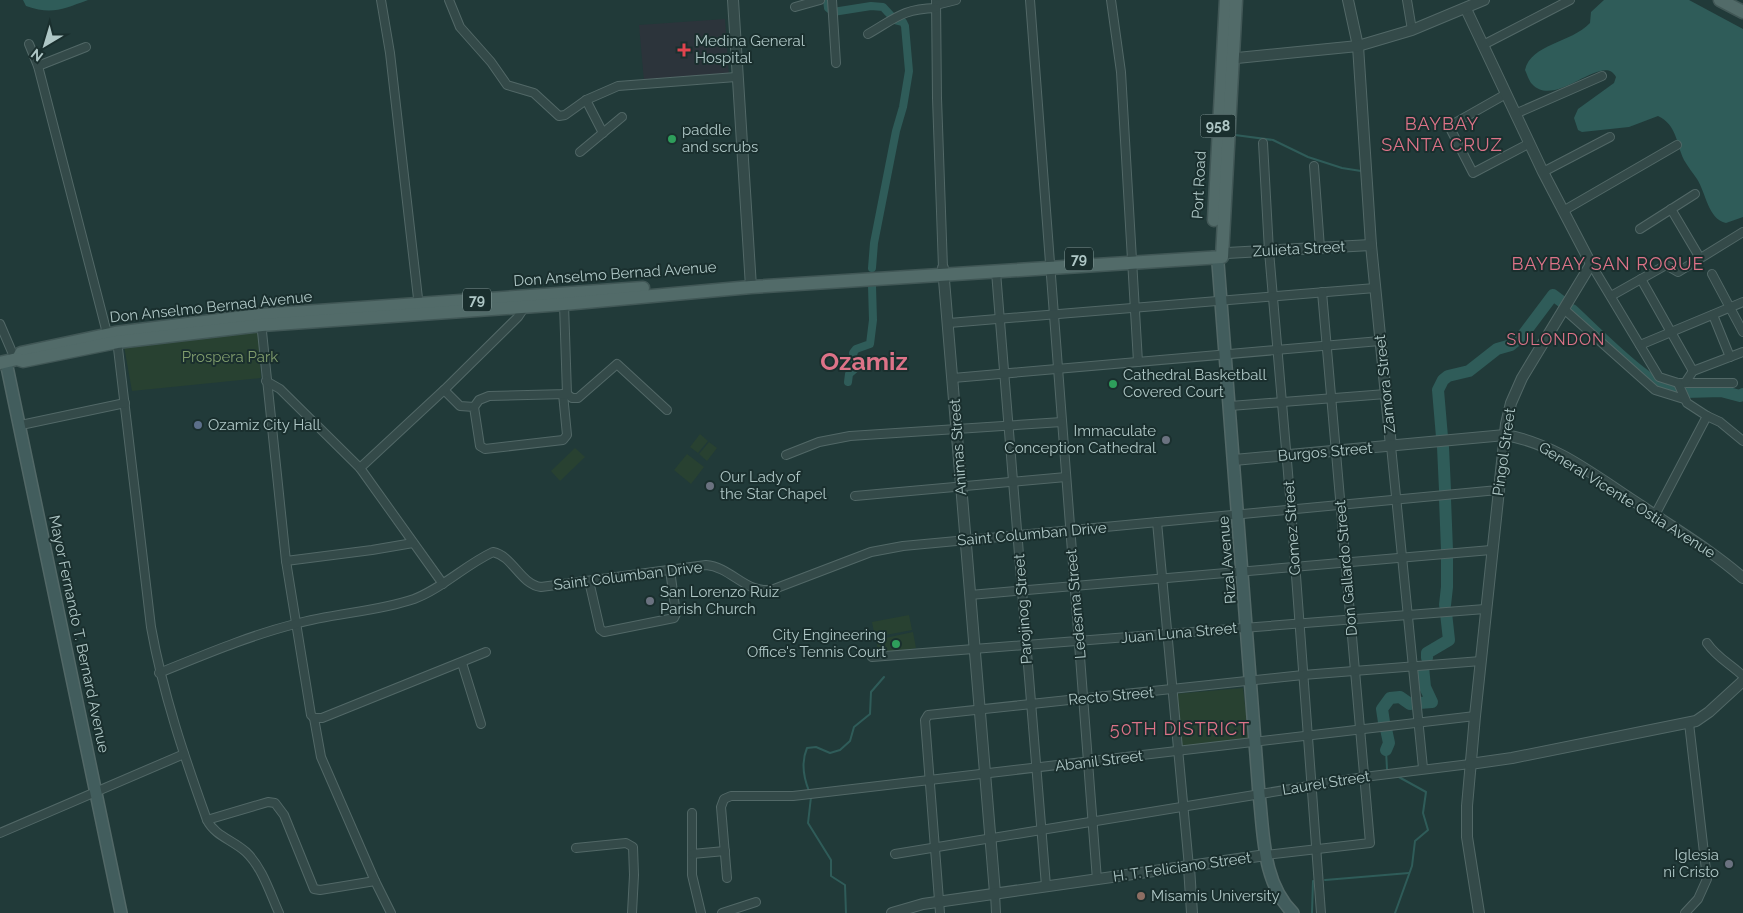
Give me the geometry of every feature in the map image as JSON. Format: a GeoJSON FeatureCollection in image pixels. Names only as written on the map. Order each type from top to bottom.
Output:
{"type":"FeatureCollection","features":[{"type":"Feature","properties":{"kind":"main road","name":"Port Road"},"geometry":{"type":"LineString","coordinates":[[1219,255],[1222,138],[1227,59],[1226,0]]}},
{"type":"Feature","properties":{"kind":"main road","name":"Port Road"},"geometry":{"type":"LineString","coordinates":[[1227,59],[1236,0]]}},
{"type":"Feature","properties":{"kind":"main road"},"geometry":{"type":"LineString","coordinates":[[1720,0],[1743,12]]}},
{"type":"Feature","properties":{"kind":"main road","name":"Don Anselmo Bernad Avenue"},"geometry":{"type":"LineString","coordinates":[[9,361],[24,361],[112,338],[261,320],[751,284],[1219,255]]}},
{"type":"Feature","properties":{"kind":"main road","name":"Rizal Avenue"},"geometry":{"type":"LineString","coordinates":[[1219,255],[1220,301],[1252,682],[1259,794],[1266,855],[1273,885],[1280,897],[1294,913]]}},
{"type":"Feature","properties":{"kind":"main road","name":"Don Anselmo Bernad Avenue"},"geometry":{"type":"LineString","coordinates":[[944,271],[996,272],[1051,265]]}},
{"type":"Feature","properties":{"kind":"main road","name":"Don Anselmo Bernad Avenue"},"geometry":{"type":"LineString","coordinates":[[522,302],[564,304],[642,292]]}},
{"type":"Feature","properties":{"kind":"main road","name":"Mayor Fernando T. Bernard Avenue"},"geometry":{"type":"LineString","coordinates":[[9,361],[121,913]]}},
{"type":"Feature","properties":{"kind":"street"},"geometry":{"type":"LineString","coordinates":[[381,0],[390,54],[419,309]]}},
{"type":"Feature","properties":{"kind":"street"},"geometry":{"type":"LineString","coordinates":[[449,0],[460,27],[491,62],[507,85],[534,93],[559,116],[586,100],[618,86],[736,77]]}},
{"type":"Feature","properties":{"kind":"street"},"geometry":{"type":"LineString","coordinates":[[733,0],[736,77],[751,284]]}},
{"type":"Feature","properties":{"kind":"street"},"geometry":{"type":"LineString","coordinates":[[868,34],[894,17],[956,0]]}},
{"type":"Feature","properties":{"kind":"street","name":"Ledesma Street"},"geometry":{"type":"LineString","coordinates":[[1030,0],[1097,880]]}},
{"type":"Feature","properties":{"kind":"street"},"geometry":{"type":"LineString","coordinates":[[1111,0],[1121,72],[1138,362]]}},
{"type":"Feature","properties":{"kind":"street","name":"Zamora Street"},"geometry":{"type":"LineString","coordinates":[[1348,0],[1358,46],[1371,245],[1423,768]]}},
{"type":"Feature","properties":{"kind":"street"},"geometry":{"type":"LineString","coordinates":[[1407,0],[1412,30]]}},
{"type":"Feature","properties":{"kind":"street"},"geometry":{"type":"LineString","coordinates":[[1227,59],[1358,46],[1412,30],[1484,0]]}},
{"type":"Feature","properties":{"kind":"street"},"geometry":{"type":"LineString","coordinates":[[1483,46],[1570,0]]}},
{"type":"Feature","properties":{"kind":"street"},"geometry":{"type":"LineString","coordinates":[[795,7],[816,1]]}},
{"type":"Feature","properties":{"kind":"street"},"geometry":{"type":"LineString","coordinates":[[833,3],[836,63]]}},
{"type":"Feature","properties":{"kind":"street","name":"Animas Street"},"geometry":{"type":"LineString","coordinates":[[936,4],[937,98],[944,271],[973,651],[995,893]]}},
{"type":"Feature","properties":{"kind":"street"},"geometry":{"type":"LineString","coordinates":[[1466,9],[1563,211],[1591,264],[1659,378],[1682,383],[1733,383]]}},
{"type":"Feature","properties":{"kind":"street"},"geometry":{"type":"LineString","coordinates":[[29,44],[38,66],[112,338],[125,403],[150,627],[159,673],[207,820],[213,829],[247,853],[261,873],[279,913]]}},
{"type":"Feature","properties":{"kind":"street"},"geometry":{"type":"LineString","coordinates":[[38,66],[86,47]]}},
{"type":"Feature","properties":{"kind":"street"},"geometry":{"type":"LineString","coordinates":[[1515,114],[1602,76]]}},
{"type":"Feature","properties":{"kind":"street"},"geometry":{"type":"LineString","coordinates":[[1506,94],[1453,124],[1451,130],[1473,173],[1530,143]]}},
{"type":"Feature","properties":{"kind":"street"},"geometry":{"type":"LineString","coordinates":[[586,100],[603,133]]}},
{"type":"Feature","properties":{"kind":"street"},"geometry":{"type":"LineString","coordinates":[[580,152],[622,117]]}},
{"type":"Feature","properties":{"kind":"street"},"geometry":{"type":"LineString","coordinates":[[1543,172],[1610,137]]}},
{"type":"Feature","properties":{"kind":"street","name":"Gomez Street"},"geometry":{"type":"LineString","coordinates":[[1263,143],[1272,297],[1291,508],[1321,913]]}},
{"type":"Feature","properties":{"kind":"street"},"geometry":{"type":"LineString","coordinates":[[1563,211],[1677,145]]}},
{"type":"Feature","properties":{"kind":"street"},"geometry":{"type":"LineString","coordinates":[[1314,166],[1320,248]]}},
{"type":"Feature","properties":{"kind":"street"},"geometry":{"type":"LineString","coordinates":[[1640,229],[1695,194]]}},
{"type":"Feature","properties":{"kind":"street"},"geometry":{"type":"LineString","coordinates":[[1671,209],[1700,258]]}},
{"type":"Feature","properties":{"kind":"street"},"geometry":{"type":"LineString","coordinates":[[1611,296],[1666,265],[1678,272],[1743,232]]}},
{"type":"Feature","properties":{"kind":"street","name":"Zulieta Street"},"geometry":{"type":"LineString","coordinates":[[1219,255],[1371,245]]}},
{"type":"Feature","properties":{"kind":"street","name":"Pingol Street"},"geometry":{"type":"LineString","coordinates":[[1479,913],[1467,837],[1470,764],[1498,490],[1508,413],[1519,384],[1591,264]]}},
{"type":"Feature","properties":{"kind":"street","name":"Parojinog Street"},"geometry":{"type":"LineString","coordinates":[[996,272],[1046,886]]}},
{"type":"Feature","properties":{"kind":"street"},"geometry":{"type":"LineString","coordinates":[[1712,274],[1743,332]]}},
{"type":"Feature","properties":{"kind":"street"},"geometry":{"type":"LineString","coordinates":[[1641,279],[1693,371]]}},
{"type":"Feature","properties":{"kind":"street"},"geometry":{"type":"LineString","coordinates":[[948,323],[1375,288]]}},
{"type":"Feature","properties":{"kind":"street","name":"Don Gallardo Street"},"geometry":{"type":"LineString","coordinates":[[1322,292],[1370,843]]}},
{"type":"Feature","properties":{"kind":"street"},"geometry":{"type":"LineString","coordinates":[[360,468],[444,390],[518,317],[522,302]]}},
{"type":"Feature","properties":{"kind":"street"},"geometry":{"type":"LineString","coordinates":[[1640,345],[1743,302]]}},
{"type":"Feature","properties":{"kind":"street"},"geometry":{"type":"LineString","coordinates":[[564,304],[565,394],[567,436],[562,441],[481,448],[474,407],[479,400],[489,396],[565,394],[572,398],[578,398],[618,364],[667,410]]}},
{"type":"Feature","properties":{"kind":"street"},"geometry":{"type":"LineString","coordinates":[[1565,310],[1655,390],[1684,399],[1707,416],[1720,422],[1743,441]]}},
{"type":"Feature","properties":{"kind":"street"},"geometry":{"type":"LineString","coordinates":[[1713,315],[1730,357]]}},
{"type":"Feature","properties":{"kind":"street"},"geometry":{"type":"LineString","coordinates":[[261,320],[286,561],[310,711],[314,718],[321,757],[391,913]]}},
{"type":"Feature","properties":{"kind":"street"},"geometry":{"type":"LineString","coordinates":[[0,324],[9,361]]}},
{"type":"Feature","properties":{"kind":"street"},"geometry":{"type":"LineString","coordinates":[[953,378],[1380,341]]}},
{"type":"Feature","properties":{"kind":"street"},"geometry":{"type":"LineString","coordinates":[[1684,399],[1682,383],[1693,371],[1743,352]]}},
{"type":"Feature","properties":{"kind":"street"},"geometry":{"type":"LineString","coordinates":[[266,381],[280,389],[360,468],[443,584]]}},
{"type":"Feature","properties":{"kind":"street"},"geometry":{"type":"LineString","coordinates":[[444,390],[460,406],[474,407]]}},
{"type":"Feature","properties":{"kind":"street"},"geometry":{"type":"LineString","coordinates":[[1230,406],[1386,394]]}},
{"type":"Feature","properties":{"kind":"street"},"geometry":{"type":"LineString","coordinates":[[21,425],[125,403]]}},
{"type":"Feature","properties":{"kind":"street"},"geometry":{"type":"LineString","coordinates":[[1655,516],[1707,416]]}},
{"type":"Feature","properties":{"kind":"street"},"geometry":{"type":"LineString","coordinates":[[786,455],[819,442],[842,437],[1062,422]]}},
{"type":"Feature","properties":{"kind":"street","name":"Burgos Street"},"geometry":{"type":"LineString","coordinates":[[1234,460],[1505,435]]}},
{"type":"Feature","properties":{"kind":"street","name":"General Vicente Ostia Avenue"},"geometry":{"type":"LineString","coordinates":[[1505,435],[1527,440],[1556,453],[1718,556],[1743,578]]}},
{"type":"Feature","properties":{"kind":"street"},"geometry":{"type":"LineString","coordinates":[[855,496],[1013,480],[1066,477]]}},
{"type":"Feature","properties":{"kind":"street","name":"Saint Columban Drive"},"geometry":{"type":"LineString","coordinates":[[159,673],[235,643],[296,623],[384,607],[426,594],[493,552],[502,556],[525,579],[536,586],[548,587],[670,570],[714,566],[761,591],[774,589],[887,548],[1238,513],[1498,490]]}},
{"type":"Feature","properties":{"kind":"street"},"geometry":{"type":"LineString","coordinates":[[1156,522],[1163,578],[1192,913]]}},
{"type":"Feature","properties":{"kind":"street"},"geometry":{"type":"LineString","coordinates":[[286,561],[412,543]]}},
{"type":"Feature","properties":{"kind":"street"},"geometry":{"type":"LineString","coordinates":[[970,595],[1076,587],[1242,570],[1492,550]]}},
{"type":"Feature","properties":{"kind":"street"},"geometry":{"type":"LineString","coordinates":[[589,581],[600,629],[604,632],[674,618],[676,614],[670,570]]}},
{"type":"Feature","properties":{"kind":"street","name":"Juan Luna Street"},"geometry":{"type":"LineString","coordinates":[[872,657],[973,651],[1247,627],[1486,610]]}},
{"type":"Feature","properties":{"kind":"street"},"geometry":{"type":"LineString","coordinates":[[1707,643],[1722,661],[1731,665],[1743,676]]}},
{"type":"Feature","properties":{"kind":"street"},"geometry":{"type":"LineString","coordinates":[[314,718],[322,718],[486,652]]}},
{"type":"Feature","properties":{"kind":"street","name":"Recto Street"},"geometry":{"type":"LineString","coordinates":[[940,913],[926,717],[931,714],[1030,702],[1172,691],[1303,675],[1481,661]]}},
{"type":"Feature","properties":{"kind":"street"},"geometry":{"type":"LineString","coordinates":[[462,663],[481,724]]}},
{"type":"Feature","properties":{"kind":"street","name":"Laurel Street"},"geometry":{"type":"LineString","coordinates":[[895,854],[1312,785],[1423,768],[1512,758],[1689,723],[1709,712],[1743,681]]}},
{"type":"Feature","properties":{"kind":"street","name":"Abanil Street"},"geometry":{"type":"LineString","coordinates":[[725,851],[721,807],[724,799],[731,796],[792,796],[1475,716]]}},
{"type":"Feature","properties":{"kind":"street"},"geometry":{"type":"LineString","coordinates":[[1686,913],[1698,899],[1707,879],[1689,723]]}},
{"type":"Feature","properties":{"kind":"street"},"geometry":{"type":"LineString","coordinates":[[0,833],[184,754]]}},
{"type":"Feature","properties":{"kind":"street"},"geometry":{"type":"LineString","coordinates":[[207,820],[272,802],[284,815],[314,889],[320,890],[375,881]]}},
{"type":"Feature","properties":{"kind":"street"},"geometry":{"type":"LineString","coordinates":[[692,813],[694,888],[701,913]]}},
{"type":"Feature","properties":{"kind":"street"},"geometry":{"type":"LineString","coordinates":[[576,848],[626,843],[633,847],[635,859],[632,913]]}},
{"type":"Feature","properties":{"kind":"street","name":"H. T. Feliciano Street"},"geometry":{"type":"LineString","coordinates":[[892,913],[912,906],[939,901],[1317,848],[1370,843]]}},
{"type":"Feature","properties":{"kind":"street"},"geometry":{"type":"LineString","coordinates":[[692,854],[725,851],[727,878]]}},
{"type":"Feature","properties":{"kind":"street"},"geometry":{"type":"LineString","coordinates":[[995,893],[996,913]]}},
{"type":"Feature","properties":{"kind":"street"},"geometry":{"type":"LineString","coordinates":[[722,913],[756,902]]}},
{"type":"Feature","properties":{"kind":"shaded area","name":"Medina General Hospital"},"geometry":{"type":"Polygon","coordinates":[[[725,19],[729,76],[644,81],[639,25],[725,19]]]}},
{"type":"Feature","properties":{"kind":"green space","name":"Prospera Park"},"geometry":{"type":"Polygon","coordinates":[[[258,330],[261,378],[132,391],[124,346],[258,330]]]}},
{"type":"Feature","properties":{"kind":"green space"},"geometry":{"type":"Polygon","coordinates":[[[700,434],[708,441],[698,453],[690,447],[700,434]]]}},
{"type":"Feature","properties":{"kind":"green space"},"geometry":{"type":"Polygon","coordinates":[[[709,442],[717,448],[707,461],[699,454],[709,442]]]}},
{"type":"Feature","properties":{"kind":"green space"},"geometry":{"type":"Polygon","coordinates":[[[575,448],[585,457],[560,481],[551,471],[575,448]]]}},
{"type":"Feature","properties":{"kind":"green space"},"geometry":{"type":"Polygon","coordinates":[[[687,454],[704,467],[691,484],[674,470],[687,454]]]}},
{"type":"Feature","properties":{"kind":"green space","name":"City Engineering Office's Tennis Court"},"geometry":{"type":"Polygon","coordinates":[[[909,615],[912,630],[875,637],[872,622],[909,615]]]}},
{"type":"Feature","properties":{"kind":"green space","name":"City Engineering Office's Tennis Court"},"geometry":{"type":"Polygon","coordinates":[[[913,632],[916,648],[879,655],[876,640],[913,632]]]}},
{"type":"Feature","properties":{"kind":"green space"},"geometry":{"type":"Polygon","coordinates":[[[1243,688],[1249,739],[1180,746],[1174,694],[1243,688]]]}},
{"type":"Feature","properties":{"kind":"water"},"geometry":{"type":"Polygon","coordinates":[[[23,0],[88,0],[57,10],[43,10],[26,6],[23,0]]]}},
{"type":"Feature","properties":{"kind":"water"},"geometry":{"type":"Polygon","coordinates":[[[1604,0],[1689,0],[1743,29],[1743,217],[1726,223],[1720,221],[1715,216],[1697,179],[1684,160],[1672,129],[1669,124],[1658,116],[1629,127],[1582,132],[1578,130],[1574,118],[1578,109],[1614,83],[1616,77],[1610,71],[1601,71],[1553,90],[1542,90],[1531,83],[1525,70],[1535,54],[1582,30],[1590,23],[1591,12],[1604,0]]]}},
{"type":"Feature","properties":{"kind":"waterway"},"geometry":{"type":"LineString","coordinates":[[827,0],[828,8],[833,12],[871,6],[883,7],[895,20],[903,22],[905,26],[909,71],[874,243],[872,268]]}},
{"type":"Feature","properties":{"kind":"waterway"},"geometry":{"type":"LineString","coordinates":[[1235,135],[1273,140],[1308,157],[1342,168],[1361,171]]}},
{"type":"Feature","properties":{"kind":"waterway"},"geometry":{"type":"LineString","coordinates":[[848,382],[849,374],[856,368],[853,353],[856,349],[870,344],[873,320],[872,286]]}},
{"type":"Feature","properties":{"kind":"waterway"},"geometry":{"type":"LineString","coordinates":[[1442,437],[1438,390],[1443,380],[1448,376],[1469,371],[1497,349],[1511,345],[1523,335],[1553,295],[1565,304]]}},
{"type":"Feature","properties":{"kind":"waterway"},"geometry":{"type":"LineString","coordinates":[[1572,310],[1637,370],[1665,388],[1676,391]]}},
{"type":"Feature","properties":{"kind":"waterway"},"geometry":{"type":"LineString","coordinates":[[1685,392],[1721,391],[1740,396],[1743,394]]}},
{"type":"Feature","properties":{"kind":"waterway"},"geometry":{"type":"LineString","coordinates":[[1443,447],[1445,490]]}},
{"type":"Feature","properties":{"kind":"waterway"},"geometry":{"type":"LineString","coordinates":[[1445,499],[1447,550]]}},
{"type":"Feature","properties":{"kind":"waterway"},"geometry":{"type":"LineString","coordinates":[[1445,605],[1447,557]]}},
{"type":"Feature","properties":{"kind":"waterway"},"geometry":{"type":"LineString","coordinates":[[1427,658],[1427,653],[1449,640],[1446,613]]}},
{"type":"Feature","properties":{"kind":"waterway"},"geometry":{"type":"LineString","coordinates":[[1419,703],[1432,702],[1425,687],[1423,667]]}},
{"type":"Feature","properties":{"kind":"waterway"},"geometry":{"type":"LineString","coordinates":[[809,791],[804,769],[807,748],[816,747],[830,753],[840,750],[850,741],[854,727],[870,714],[871,692],[884,677]]}},
{"type":"Feature","properties":{"kind":"waterway"},"geometry":{"type":"LineString","coordinates":[[1384,722],[1382,709],[1390,698],[1400,697],[1410,704]]}},
{"type":"Feature","properties":{"kind":"waterway"},"geometry":{"type":"LineString","coordinates":[[1386,729],[1389,743],[1386,750]]}},
{"type":"Feature","properties":{"kind":"waterway"},"geometry":{"type":"LineString","coordinates":[[1386,750],[1387,769]]}},
{"type":"Feature","properties":{"kind":"waterway"},"geometry":{"type":"LineString","coordinates":[[1395,913],[1412,866],[1415,841],[1428,830],[1423,813],[1426,792],[1397,776]]}},
{"type":"Feature","properties":{"kind":"waterway"},"geometry":{"type":"LineString","coordinates":[[811,797],[808,823],[831,860],[831,876],[845,885],[846,913]]}},
{"type":"Feature","properties":{"kind":"waterway"},"geometry":{"type":"LineString","coordinates":[[1325,880],[1409,873]]}},
{"type":"Feature","properties":{"kind":"waterway"},"geometry":{"type":"LineString","coordinates":[[1312,913],[1313,881],[1316,881]]}},
{"type":"Feature","properties":{"kind":"place","name":"Medina General Hospital"},"geometry":{"type":"Point","coordinates":[684,50]}},
{"type":"Feature","properties":{"kind":"place","name":"paddle and scrubs"},"geometry":{"type":"Point","coordinates":[672,139]}},
{"type":"Feature","properties":{"kind":"place","name":"Cathedral Basketball Covered Court"},"geometry":{"type":"Point","coordinates":[1113,384]}},
{"type":"Feature","properties":{"kind":"place","name":"Ozamiz City Hall"},"geometry":{"type":"Point","coordinates":[198,425]}},
{"type":"Feature","properties":{"kind":"place","name":"Immaculate Conception Cathedral"},"geometry":{"type":"Point","coordinates":[1166,440]}},
{"type":"Feature","properties":{"kind":"place","name":"Our Lady of the Star Chapel"},"geometry":{"type":"Point","coordinates":[710,486]}},
{"type":"Feature","properties":{"kind":"place","name":"San Lorenzo Ruiz Parish Church"},"geometry":{"type":"Point","coordinates":[650,601]}},
{"type":"Feature","properties":{"kind":"place","name":"City Engineering Office's Tennis Court"},"geometry":{"type":"Point","coordinates":[896,644]}},
{"type":"Feature","properties":{"kind":"place","name":"Iglesia ni Cristo"},"geometry":{"type":"Point","coordinates":[1729,864]}},
{"type":"Feature","properties":{"kind":"place","name":"Misamis University"},"geometry":{"type":"Point","coordinates":[1141,896]}},
{"type":"Feature","properties":{"kind":"district","name":"BAYBAY SANTA CRUZ"},"geometry":{"type":"Point","coordinates":[1442,134]}},
{"type":"Feature","properties":{"kind":"district","name":"BAYBAY SAN ROQUE"},"geometry":{"type":"Point","coordinates":[1608,264]}},
{"type":"Feature","properties":{"kind":"district","name":"SULONDON"},"geometry":{"type":"Point","coordinates":[1556,339]}},
{"type":"Feature","properties":{"kind":"district","name":"Ozamiz"},"geometry":{"type":"Point","coordinates":[864,361]}},
{"type":"Feature","properties":{"kind":"district","name":"50TH DISTRICT"},"geometry":{"type":"Point","coordinates":[1180,729]}}]}
